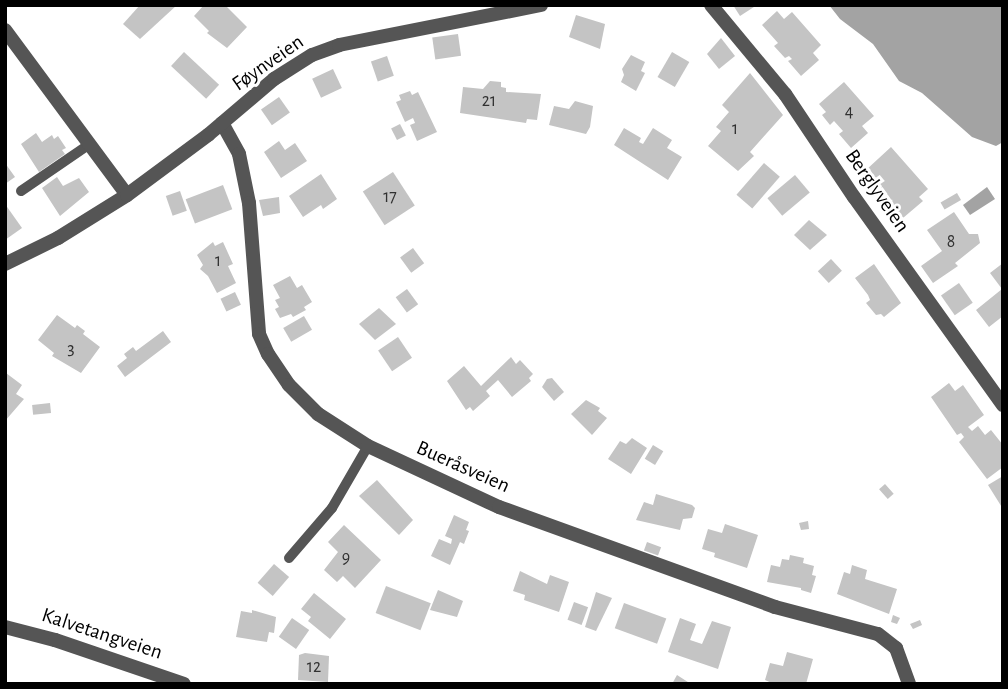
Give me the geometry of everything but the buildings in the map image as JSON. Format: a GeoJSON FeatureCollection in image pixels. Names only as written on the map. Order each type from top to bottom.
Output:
{"type":"FeatureCollection","features":[{"type":"Feature","properties":{"kind":"street","name":"Føynveien"},"geometry":{"type":"LineString","coordinates":[[5,264],[58,238],[127,195],[298,62],[330,48],[541,5]]}},
{"type":"Feature","properties":{"kind":"street","name":"Berglyveien"},"geometry":{"type":"LineString","coordinates":[[711,5],[785,94],[854,197],[1003,405]]}},
{"type":"Feature","properties":{"kind":"street"},"geometry":{"type":"LineString","coordinates":[[6,34],[127,195]]}},
{"type":"Feature","properties":{"kind":"street","name":"Bueråsveien"},"geometry":{"type":"LineString","coordinates":[[222,123],[239,154],[253,236],[255,313],[268,354],[306,404],[344,433],[368,446],[499,508],[775,607],[878,634],[896,648],[909,684]]}},
{"type":"Feature","properties":{"kind":"street","name":"Kalvetangveien"},"geometry":{"type":"LineString","coordinates":[[5,627],[55,640],[184,684]]}},
{"type":"Feature","properties":{"kind":"lane"},"geometry":{"type":"LineString","coordinates":[[21,191],[90,144]]}},
{"type":"Feature","properties":{"kind":"lane"},"geometry":{"type":"LineString","coordinates":[[289,558],[332,508],[368,446]]}},
{"type":"Feature","properties":{"kind":"shaded area"},"geometry":{"type":"Polygon","coordinates":[[[829,5],[1003,5],[1003,142],[996,146],[972,137],[922,93],[899,81],[873,44],[840,19],[829,5]]]}},
{"type":"Feature","properties":{"kind":"shaded area"},"geometry":{"type":"Polygon","coordinates":[[[987,187],[995,199],[970,215],[963,205],[987,187]]]}}]}
